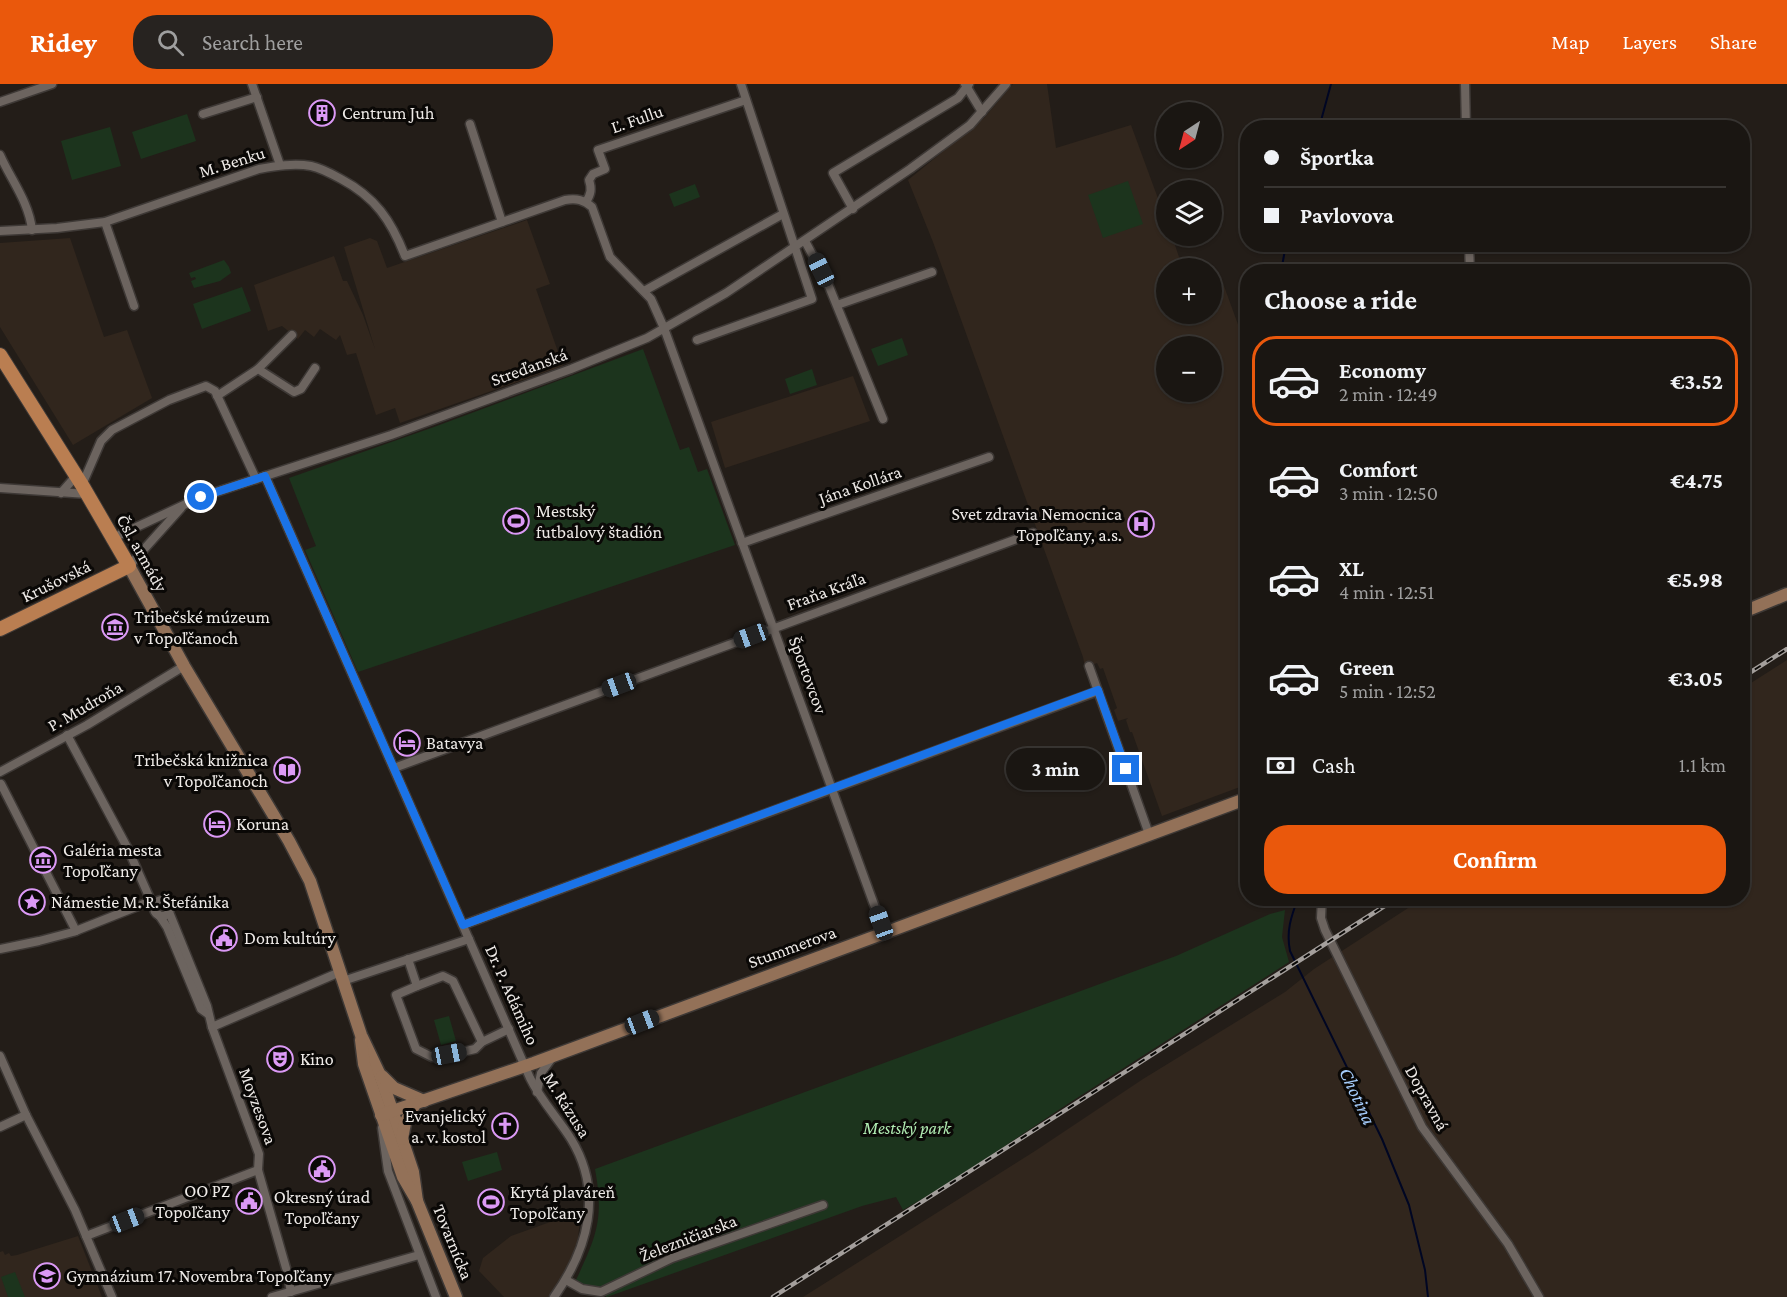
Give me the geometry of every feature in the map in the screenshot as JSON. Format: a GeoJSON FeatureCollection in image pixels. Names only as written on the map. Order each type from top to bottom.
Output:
{"type":"FeatureCollection","features":[{"type":"Feature","properties":{"kind":"main road","name":"Čsl. armády"},"geometry":{"type":"LineString","coordinates":[[0,355],[82,485],[184,666],[304,869],[315,895],[361,1035],[380,1075],[387,1113]]}},
{"type":"Feature","properties":{"kind":"main road","name":"Krušovská"},"geometry":{"type":"LineString","coordinates":[[0,629],[129,566]]}},
{"type":"Feature","properties":{"kind":"main road"},"geometry":{"type":"LineString","coordinates":[[1750,609],[1787,594]]}},
{"type":"Feature","properties":{"kind":"main road","name":"Stummerova"},"geometry":{"type":"LineString","coordinates":[[387,1113],[525,1066],[1240,801]]}},
{"type":"Feature","properties":{"kind":"main road","name":"Čsl. armády"},"geometry":{"type":"LineString","coordinates":[[361,1035],[364,1064],[387,1113]]}},
{"type":"Feature","properties":{"kind":"main road"},"geometry":{"type":"LineString","coordinates":[[380,1075],[394,1088],[420,1102],[405,1123],[402,1139]]}},
{"type":"Feature","properties":{"kind":"main road","name":"Tovarnícka"},"geometry":{"type":"LineString","coordinates":[[387,1113],[402,1139],[413,1172],[417,1201]]}},
{"type":"Feature","properties":{"kind":"main road","name":"Tovarnícka"},"geometry":{"type":"LineString","coordinates":[[387,1113],[404,1177],[417,1201],[456,1297]]}},
{"type":"Feature","properties":{"kind":"street"},"geometry":{"type":"LineString","coordinates":[[0,102],[51,84]]}},
{"type":"Feature","properties":{"kind":"street"},"geometry":{"type":"LineString","coordinates":[[252,84],[280,165]]}},
{"type":"Feature","properties":{"kind":"street"},"geometry":{"type":"LineString","coordinates":[[697,340],[812,299],[741,84]]}},
{"type":"Feature","properties":{"kind":"street","name":"Streďanská"},"geometry":{"type":"LineString","coordinates":[[113,538],[201,497],[391,435],[562,373],[647,338],[726,293],[853,209],[970,125],[1006,84]]}},
{"type":"Feature","properties":{"kind":"street"},"geometry":{"type":"LineString","coordinates":[[1465,84],[1466,120]]}},
{"type":"Feature","properties":{"kind":"street"},"geometry":{"type":"LineString","coordinates":[[853,209],[832,173],[958,98],[966,85],[982,112]]}},
{"type":"Feature","properties":{"kind":"street"},"geometry":{"type":"LineString","coordinates":[[204,114],[257,97]]}},
{"type":"Feature","properties":{"kind":"street","name":"Ľ. Fullu"},"geometry":{"type":"LineString","coordinates":[[586,202],[590,195],[589,180],[594,174],[605,169],[598,150],[746,100]]}},
{"type":"Feature","properties":{"kind":"street"},"geometry":{"type":"LineString","coordinates":[[470,124],[502,222],[565,200],[578,199],[586,202]]}},
{"type":"Feature","properties":{"kind":"street"},"geometry":{"type":"LineString","coordinates":[[0,155],[31,218],[32,230]]}},
{"type":"Feature","properties":{"kind":"street","name":"M. Benku"},"geometry":{"type":"LineString","coordinates":[[0,231],[105,222],[259,169],[280,165],[311,166],[334,176],[369,197],[392,227],[405,256],[502,222]]}},
{"type":"Feature","properties":{"kind":"street","name":"Športovcov"},"geometry":{"type":"LineString","coordinates":[[586,202],[592,207],[610,257],[651,299],[664,328],[884,932]]}},
{"type":"Feature","properties":{"kind":"street"},"geometry":{"type":"LineString","coordinates":[[644,291],[783,214]]}},
{"type":"Feature","properties":{"kind":"street"},"geometry":{"type":"LineString","coordinates":[[105,222],[134,306]]}},
{"type":"Feature","properties":{"kind":"street"},"geometry":{"type":"LineString","coordinates":[[805,241],[837,305],[883,419]]}},
{"type":"Feature","properties":{"kind":"street"},"geometry":{"type":"LineString","coordinates":[[837,305],[932,272]]}},
{"type":"Feature","properties":{"kind":"street"},"geometry":{"type":"LineString","coordinates":[[218,396],[258,369],[292,335]]}},
{"type":"Feature","properties":{"kind":"street"},"geometry":{"type":"LineString","coordinates":[[258,369],[294,392],[301,389],[315,368]]}},
{"type":"Feature","properties":{"kind":"street"},"geometry":{"type":"LineString","coordinates":[[0,488],[61,493],[82,485],[101,441],[112,430],[169,399],[206,386],[215,391],[218,396],[261,478]]}},
{"type":"Feature","properties":{"kind":"street","name":"Jána Kollára"},"geometry":{"type":"LineString","coordinates":[[742,543],[989,458]]}},
{"type":"Feature","properties":{"kind":"street","name":"Dr. P. Adámiho"},"geometry":{"type":"LineString","coordinates":[[261,478],[298,554],[525,1066]]}},
{"type":"Feature","properties":{"kind":"street"},"geometry":{"type":"LineString","coordinates":[[61,493],[82,485]]}},
{"type":"Feature","properties":{"kind":"street","name":"Streďanská"},"geometry":{"type":"LineString","coordinates":[[129,566],[182,507]]}},
{"type":"Feature","properties":{"kind":"street","name":"Fraňa Kráľa"},"geometry":{"type":"LineString","coordinates":[[394,768],[1033,533]]}},
{"type":"Feature","properties":{"kind":"street","name":"P. Mudroňa"},"geometry":{"type":"LineString","coordinates":[[0,772],[122,704],[184,666]]}},
{"type":"Feature","properties":{"kind":"street"},"geometry":{"type":"LineString","coordinates":[[1089,666],[1149,834]]}},
{"type":"Feature","properties":{"kind":"street"},"geometry":{"type":"LineString","coordinates":[[463,925],[1098,690]]}},
{"type":"Feature","properties":{"kind":"street"},"geometry":{"type":"LineString","coordinates":[[67,735],[128,849],[155,912],[167,927],[201,1009],[208,1014]]}},
{"type":"Feature","properties":{"kind":"street"},"geometry":{"type":"LineString","coordinates":[[0,785],[2,784],[75,932]]}},
{"type":"Feature","properties":{"kind":"street"},"geometry":{"type":"LineString","coordinates":[[0,949],[75,932],[163,900],[168,902],[170,907],[169,912],[207,1006],[208,1014]]}},
{"type":"Feature","properties":{"kind":"street","name":"Dopravná"},"geometry":{"type":"LineString","coordinates":[[1321,906],[1324,930],[1422,1127],[1508,1244],[1539,1297]]}},
{"type":"Feature","properties":{"kind":"street"},"geometry":{"type":"LineString","coordinates":[[159,915],[165,916],[169,912]]}},
{"type":"Feature","properties":{"kind":"street"},"geometry":{"type":"LineString","coordinates":[[212,1027],[341,976],[408,959],[469,939]]}},
{"type":"Feature","properties":{"kind":"street"},"geometry":{"type":"LineString","coordinates":[[408,959],[417,986]]}},
{"type":"Feature","properties":{"kind":"street"},"geometry":{"type":"LineString","coordinates":[[482,1042],[453,981],[443,976],[396,995],[416,1049],[432,1057],[475,1049],[482,1042],[509,1029]]}},
{"type":"Feature","properties":{"kind":"street","name":"Moyzesova"},"geometry":{"type":"LineString","coordinates":[[208,1014],[259,1154],[258,1170],[291,1292]]}},
{"type":"Feature","properties":{"kind":"street"},"geometry":{"type":"LineString","coordinates":[[537,1093],[541,1073],[554,1055]]}},
{"type":"Feature","properties":{"kind":"street"},"geometry":{"type":"LineString","coordinates":[[0,1056],[26,1115],[75,1210],[112,1297]]}},
{"type":"Feature","properties":{"kind":"street","name":"M. Rázusa"},"geometry":{"type":"LineString","coordinates":[[525,1066],[537,1093],[571,1139],[587,1181],[589,1216],[585,1236],[574,1267],[554,1297]]}},
{"type":"Feature","properties":{"kind":"street"},"geometry":{"type":"LineString","coordinates":[[387,1113],[388,1171],[436,1297]]}},
{"type":"Feature","properties":{"kind":"street"},"geometry":{"type":"LineString","coordinates":[[0,1127],[26,1115]]}},
{"type":"Feature","properties":{"kind":"street"},"geometry":{"type":"LineString","coordinates":[[86,1236],[258,1170]]}},
{"type":"Feature","properties":{"kind":"street","name":"Železničiarska"},"geometry":{"type":"LineString","coordinates":[[566,1280],[582,1289],[601,1292],[672,1258],[823,1205]]}},
{"type":"Feature","properties":{"kind":"street"},"geometry":{"type":"LineString","coordinates":[[272,1297],[419,1255]]}},
{"type":"Feature","properties":{"kind":"shaded area","name":"Svet zdravia Nemocnica Topoľčany, a.s."},"geometry":{"type":"Polygon","coordinates":[[[1013,84],[1047,84],[1056,148],[1131,125],[1156,193],[1156,246],[1175,246],[1180,258],[1156,258],[1156,324],[1222,324],[1222,284],[1224,286],[1240,330],[1240,787],[1162,816],[1132,732],[1130,732],[1126,720],[1128,718],[1118,721],[1114,710],[1117,708],[1103,668],[1100,669],[1097,663],[1085,668],[1083,657],[933,242],[908,180],[984,118],[1013,84]]]}},
{"type":"Feature","properties":{"kind":"shaded area"},"geometry":{"type":"Polygon","coordinates":[[[527,220],[550,284],[536,289],[563,366],[400,423],[395,408],[376,415],[356,353],[347,355],[340,335],[336,340],[320,329],[314,337],[305,330],[298,339],[282,326],[268,331],[254,285],[334,256],[343,281],[347,281],[363,315],[375,349],[344,247],[370,238],[377,241],[387,268],[527,220]]]}},
{"type":"Feature","properties":{"kind":"shaded area"},"geometry":{"type":"Polygon","coordinates":[[[70,238],[104,337],[127,330],[152,398],[73,445],[0,327],[0,243],[70,238]]]}},
{"type":"Feature","properties":{"kind":"shaded area"},"geometry":{"type":"Polygon","coordinates":[[[853,376],[870,421],[725,468],[711,422],[853,376]]]}},
{"type":"Feature","properties":{"kind":"shaded area"},"geometry":{"type":"Polygon","coordinates":[[[1787,660],[1787,1297],[803,1297],[1035,1151],[1143,1079],[1285,992],[1314,969],[1411,906],[1750,906],[1750,684],[1787,660]]]}},
{"type":"Feature","properties":{"kind":"shaded area"},"geometry":{"type":"Polygon","coordinates":[[[581,1211],[573,1256],[560,1281],[548,1297],[504,1297],[479,1271],[483,1258],[511,1236],[581,1211]]]}},
{"type":"Feature","properties":{"kind":"shaded area","name":"Gymnázium 17. Novembra Topoľčany"},"geometry":{"type":"Polygon","coordinates":[[[78,1236],[102,1297],[0,1297],[0,1252],[3,1251],[5,1255],[9,1253],[11,1256],[17,1255],[78,1236]]]}},
{"type":"Feature","properties":{"kind":"green space"},"geometry":{"type":"Polygon","coordinates":[[[187,114],[196,141],[141,159],[132,132],[187,114]]]}},
{"type":"Feature","properties":{"kind":"green space"},"geometry":{"type":"Polygon","coordinates":[[[110,127],[121,166],[72,180],[61,141],[110,127]]]}},
{"type":"Feature","properties":{"kind":"green space"},"geometry":{"type":"Polygon","coordinates":[[[1128,181],[1143,224],[1103,238],[1088,195],[1128,181]]]}},
{"type":"Feature","properties":{"kind":"green space"},"geometry":{"type":"Polygon","coordinates":[[[695,184],[700,197],[674,207],[669,194],[695,184]]]}},
{"type":"Feature","properties":{"kind":"green space"},"geometry":{"type":"Polygon","coordinates":[[[224,260],[231,273],[220,281],[194,288],[191,281],[196,279],[191,278],[189,273],[224,260]]]}},
{"type":"Feature","properties":{"kind":"green space"},"geometry":{"type":"Polygon","coordinates":[[[242,287],[251,311],[202,329],[193,304],[242,287]]]}},
{"type":"Feature","properties":{"kind":"green space"},"geometry":{"type":"Polygon","coordinates":[[[902,338],[908,355],[878,366],[871,349],[902,338]]]}},
{"type":"Feature","properties":{"kind":"green space","name":"Mestský futbalový štadión"},"geometry":{"type":"Polygon","coordinates":[[[643,349],[680,450],[689,447],[698,472],[707,469],[735,545],[358,672],[305,550],[316,546],[289,478],[643,349]]]}},
{"type":"Feature","properties":{"kind":"green space"},"geometry":{"type":"Polygon","coordinates":[[[812,369],[817,385],[790,394],[785,379],[812,369]]]}},
{"type":"Feature","properties":{"kind":"green space","name":"Mestský park"},"geometry":{"type":"Polygon","coordinates":[[[1285,910],[1282,937],[1289,962],[1066,1105],[948,1184],[903,1210],[896,1197],[862,1206],[607,1297],[576,1280],[597,1226],[599,1201],[595,1169],[1176,956],[1270,914],[1285,910]]]}},
{"type":"Feature","properties":{"kind":"green space"},"geometry":{"type":"Polygon","coordinates":[[[449,1016],[456,1041],[441,1045],[434,1020],[449,1016]]]}},
{"type":"Feature","properties":{"kind":"green space"},"geometry":{"type":"Polygon","coordinates":[[[497,1152],[502,1170],[468,1181],[462,1162],[497,1152]]]}},
{"type":"Feature","properties":{"kind":"green space"},"geometry":{"type":"Polygon","coordinates":[[[15,1272],[25,1297],[8,1297],[1,1277],[15,1272]]]}},
{"type":"Feature","properties":{"kind":"waterway","name":"Chotina"},"geometry":{"type":"LineString","coordinates":[[1321,120],[1331,84]]}},
{"type":"Feature","properties":{"kind":"waterway","name":"Chotina"},"geometry":{"type":"LineString","coordinates":[[1282,264],[1285,252]]}},
{"type":"Feature","properties":{"kind":"waterway","name":"Chotina"},"geometry":{"type":"LineString","coordinates":[[1295,906],[1290,924],[1290,951],[1382,1139],[1409,1205],[1425,1270],[1428,1297]]}},
{"type":"Feature","properties":{"kind":"railway"},"geometry":{"type":"LineString","coordinates":[[1750,673],[1787,649]]}},
{"type":"Feature","properties":{"kind":"railway"},"geometry":{"type":"LineString","coordinates":[[773,1297],[1384,906]]}},
{"type":"Feature","properties":{"kind":"place","name":"Centrum Juh"},"geometry":{"type":"Point","coordinates":[322,113]}},
{"type":"Feature","properties":{"kind":"place","name":"Mestský futbalový štadión"},"geometry":{"type":"Point","coordinates":[516,521]}},
{"type":"Feature","properties":{"kind":"place","name":"Svet zdravia Nemocnica Topoľčany, a.s."},"geometry":{"type":"Point","coordinates":[1141,524]}},
{"type":"Feature","properties":{"kind":"place","name":"Tribečské múzeum v Topoľčanoch"},"geometry":{"type":"Point","coordinates":[115,627]}},
{"type":"Feature","properties":{"kind":"place","name":"Batavya"},"geometry":{"type":"Point","coordinates":[407,743]}},
{"type":"Feature","properties":{"kind":"place","name":"Tribečská knižnica v Topoľčanoch"},"geometry":{"type":"Point","coordinates":[287,770]}},
{"type":"Feature","properties":{"kind":"place","name":"Koruna"},"geometry":{"type":"Point","coordinates":[217,824]}},
{"type":"Feature","properties":{"kind":"place","name":"Galéria mesta Topoľčany"},"geometry":{"type":"Point","coordinates":[43,860]}},
{"type":"Feature","properties":{"kind":"place","name":"Námestie M. R. Štefánika"},"geometry":{"type":"Point","coordinates":[32,902]}},
{"type":"Feature","properties":{"kind":"place","name":"Dom kultúry"},"geometry":{"type":"Point","coordinates":[224,938]}},
{"type":"Feature","properties":{"kind":"place","name":"Kino"},"geometry":{"type":"Point","coordinates":[280,1059]}},
{"type":"Feature","properties":{"kind":"place","name":"Evanjelický a. v. kostol"},"geometry":{"type":"Point","coordinates":[505,1126]}},
{"type":"Feature","properties":{"kind":"place","name":"Okresný úrad Topoľčany"},"geometry":{"type":"Point","coordinates":[322,1169]}},
{"type":"Feature","properties":{"kind":"place","name":"OO PZ Topoľčany"},"geometry":{"type":"Point","coordinates":[249,1201]}},
{"type":"Feature","properties":{"kind":"place","name":"Krytá plaváreň Topoľčany"},"geometry":{"type":"Point","coordinates":[491,1202]}},
{"type":"Feature","properties":{"kind":"place","name":"Gymnázium 17. Novembra Topoľčany"},"geometry":{"type":"Point","coordinates":[47,1276]}},
{"type":"Feature","properties":{"kind":"route"},"geometry":{"type":"LineString","coordinates":[[201,497],[265,476],[463,925],[1098,690],[1126,769]]}}]}
